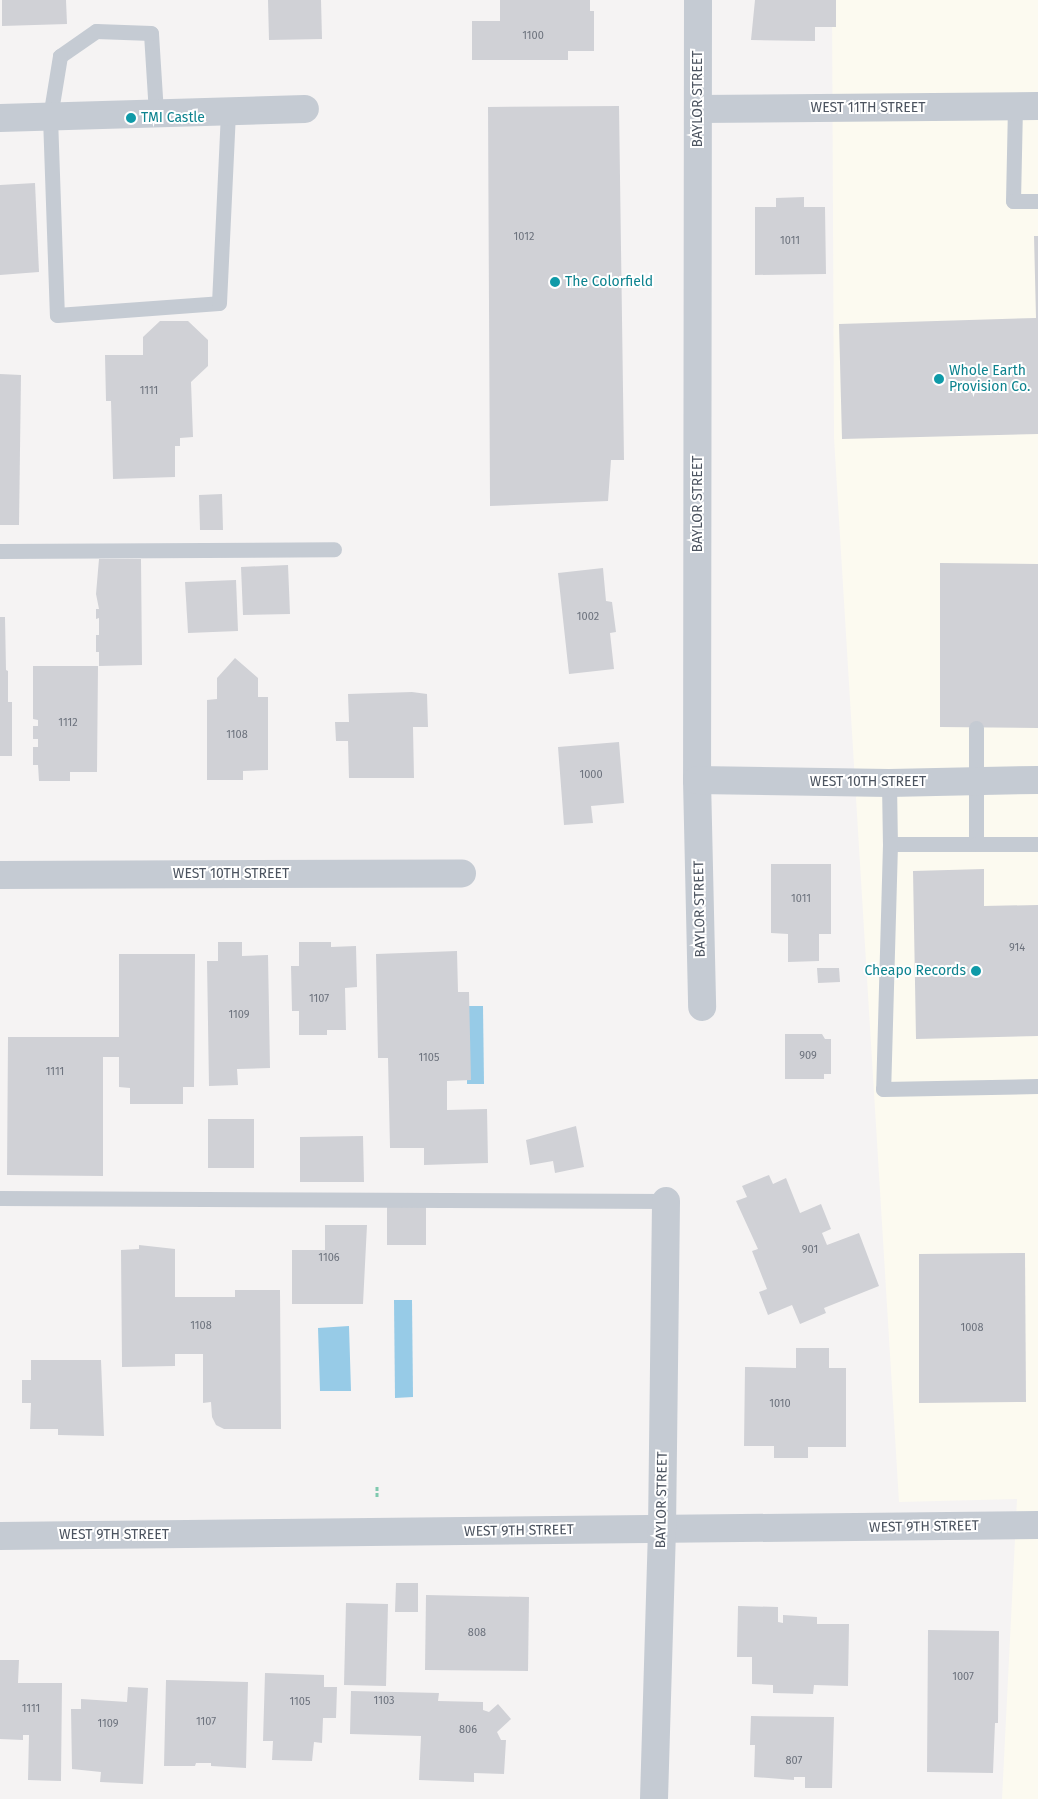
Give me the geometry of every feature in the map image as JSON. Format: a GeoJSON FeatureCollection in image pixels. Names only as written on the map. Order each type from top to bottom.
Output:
{"type":"FeatureCollection","features":[{"type":"Feature","properties":{"kind":"street","name":"BAYLOR STREET"},"geometry":{"type":"LineString","coordinates":[[698,0],[698,780],[702,1007]]}},
{"type":"Feature","properties":{"kind":"street","name":"WEST 11TH STREET"},"geometry":{"type":"LineString","coordinates":[[698,109],[1027,106]]}},
{"type":"Feature","properties":{"kind":"street"},"geometry":{"type":"LineString","coordinates":[[0,118],[305,109]]}},
{"type":"Feature","properties":{"kind":"street","name":"WEST 10TH STREET"},"geometry":{"type":"LineString","coordinates":[[698,780],[889,783],[1038,780]]}},
{"type":"Feature","properties":{"kind":"street","name":"WEST 10TH STREET"},"geometry":{"type":"LineString","coordinates":[[0,875],[462,873]]}},
{"type":"Feature","properties":{"kind":"street","name":"BAYLOR STREET"},"geometry":{"type":"LineString","coordinates":[[654,1799],[662,1530],[666,1201]]}},
{"type":"Feature","properties":{"kind":"street","name":"WEST 9TH STREET"},"geometry":{"type":"LineString","coordinates":[[0,1536],[1038,1525]]}},
{"type":"Feature","properties":{"kind":"lane"},"geometry":{"type":"LineString","coordinates":[[156,113],[151,33],[96,31],[60,56],[50,117],[57,315],[219,303],[228,112]]}},
{"type":"Feature","properties":{"kind":"lane"},"geometry":{"type":"LineString","coordinates":[[1027,106],[1013,201],[1038,202]]}},
{"type":"Feature","properties":{"kind":"lane"},"geometry":{"type":"LineString","coordinates":[[0,551],[334,549]]}},
{"type":"Feature","properties":{"kind":"lane"},"geometry":{"type":"LineString","coordinates":[[976,728],[976,844]]}},
{"type":"Feature","properties":{"kind":"lane"},"geometry":{"type":"LineString","coordinates":[[889,783],[890,844],[883,1089],[1038,1086]]}},
{"type":"Feature","properties":{"kind":"lane"},"geometry":{"type":"LineString","coordinates":[[890,844],[1038,844]]}},
{"type":"Feature","properties":{"kind":"lane"},"geometry":{"type":"LineString","coordinates":[[0,1198],[666,1201]]}},
{"type":"Feature","properties":{"kind":"shaded area"},"geometry":{"type":"Polygon","coordinates":[[[832,0],[1038,0],[1038,1799],[1002,1799],[1017,1499],[899,1502],[834,438],[832,0]]]}},
{"type":"Feature","properties":{"kind":"water"},"geometry":{"type":"Polygon","coordinates":[[[467,1006],[483,1006],[484,1084],[467,1084],[467,1006]]]}},
{"type":"Feature","properties":{"kind":"water"},"geometry":{"type":"Polygon","coordinates":[[[394,1300],[412,1300],[413,1397],[395,1398],[394,1300]]]}},
{"type":"Feature","properties":{"kind":"water"},"geometry":{"type":"Polygon","coordinates":[[[349,1326],[351,1391],[320,1391],[318,1328],[349,1326]]]}},
{"type":"Feature","properties":{"kind":"building"},"geometry":{"type":"Polygon","coordinates":[[[2,0],[66,0],[67,24],[2,26],[2,0]]]}},
{"type":"Feature","properties":{"kind":"building"},"geometry":{"type":"Polygon","coordinates":[[[268,0],[321,0],[322,39],[269,40],[268,0]]]}},
{"type":"Feature","properties":{"kind":"building"},"geometry":{"type":"Polygon","coordinates":[[[500,0],[590,0],[590,11],[594,11],[594,51],[568,51],[568,60],[472,60],[472,21],[500,21],[500,0]]]}},
{"type":"Feature","properties":{"kind":"building"},"geometry":{"type":"Polygon","coordinates":[[[755,0],[836,0],[836,27],[815,27],[815,41],[751,40],[755,0]]]}},
{"type":"Feature","properties":{"kind":"building","name":"The Colorfield"},"geometry":{"type":"Polygon","coordinates":[[[619,106],[624,460],[611,460],[608,501],[490,506],[488,107],[619,106]]]}},
{"type":"Feature","properties":{"kind":"building"},"geometry":{"type":"Polygon","coordinates":[[[35,183],[39,272],[0,275],[0,185],[35,183]]]}},
{"type":"Feature","properties":{"kind":"building"},"geometry":{"type":"Polygon","coordinates":[[[804,197],[804,207],[825,207],[826,274],[755,275],[755,207],[776,207],[776,198],[804,197]]]}},
{"type":"Feature","properties":{"kind":"building","name":"Whole Earth Provision Co."},"geometry":{"type":"Polygon","coordinates":[[[1034,236],[1038,236],[1038,434],[842,439],[839,324],[1036,318],[1034,236]]]}},
{"type":"Feature","properties":{"kind":"building"},"geometry":{"type":"Polygon","coordinates":[[[160,321],[188,321],[208,340],[208,366],[191,382],[193,437],[180,438],[180,446],[175,446],[175,477],[113,479],[111,401],[106,401],[105,355],[143,355],[143,337],[160,321]]]}},
{"type":"Feature","properties":{"kind":"building"},"geometry":{"type":"Polygon","coordinates":[[[0,374],[21,375],[19,525],[0,525],[0,374]]]}},
{"type":"Feature","properties":{"kind":"building"},"geometry":{"type":"Polygon","coordinates":[[[222,494],[223,530],[200,530],[199,495],[222,494]]]}},
{"type":"Feature","properties":{"kind":"building"},"geometry":{"type":"Polygon","coordinates":[[[99,559],[141,559],[142,665],[99,666],[99,652],[96,652],[99,618],[96,619],[96,609],[99,609],[96,594],[99,559]]]}},
{"type":"Feature","properties":{"kind":"building"},"geometry":{"type":"Polygon","coordinates":[[[940,563],[1038,564],[1038,728],[940,727],[940,563]]]}},
{"type":"Feature","properties":{"kind":"building"},"geometry":{"type":"Polygon","coordinates":[[[288,565],[290,614],[243,615],[241,567],[288,565]]]}},
{"type":"Feature","properties":{"kind":"building"},"geometry":{"type":"Polygon","coordinates":[[[603,568],[606,601],[612,602],[616,632],[610,633],[614,669],[569,674],[558,573],[603,568]]]}},
{"type":"Feature","properties":{"kind":"building"},"geometry":{"type":"Polygon","coordinates":[[[236,580],[238,631],[188,633],[185,582],[236,580]]]}},
{"type":"Feature","properties":{"kind":"building"},"geometry":{"type":"Polygon","coordinates":[[[0,617],[5,617],[8,702],[12,702],[12,756],[0,756],[0,617]]]}},
{"type":"Feature","properties":{"kind":"building"},"geometry":{"type":"Polygon","coordinates":[[[235,658],[258,678],[258,697],[268,697],[268,770],[243,771],[243,780],[207,780],[207,700],[217,699],[217,678],[235,658]]]}},
{"type":"Feature","properties":{"kind":"building"},"geometry":{"type":"Polygon","coordinates":[[[33,666],[98,666],[97,772],[70,772],[70,781],[39,781],[38,765],[33,765],[33,747],[38,747],[38,739],[33,739],[33,726],[38,726],[38,720],[33,719],[33,666]]]}},
{"type":"Feature","properties":{"kind":"building"},"geometry":{"type":"Polygon","coordinates":[[[412,692],[427,694],[428,727],[413,727],[414,778],[349,778],[348,741],[336,741],[335,722],[349,722],[348,694],[412,692]]]}},
{"type":"Feature","properties":{"kind":"building"},"geometry":{"type":"Polygon","coordinates":[[[619,742],[624,803],[591,806],[593,823],[564,825],[558,747],[619,742]]]}},
{"type":"Feature","properties":{"kind":"building"},"geometry":{"type":"Polygon","coordinates":[[[771,864],[831,864],[831,934],[819,934],[819,961],[788,962],[788,934],[771,933],[771,864]]]}},
{"type":"Feature","properties":{"kind":"building","name":"Cheapo Records"},"geometry":{"type":"Polygon","coordinates":[[[984,869],[984,906],[1038,905],[1038,1036],[916,1039],[913,871],[984,869]]]}},
{"type":"Feature","properties":{"kind":"building"},"geometry":{"type":"Polygon","coordinates":[[[218,942],[242,942],[242,956],[268,955],[270,1068],[237,1069],[238,1085],[209,1086],[207,961],[218,961],[218,942]]]}},
{"type":"Feature","properties":{"kind":"building"},"geometry":{"type":"Polygon","coordinates":[[[299,942],[331,942],[331,947],[356,946],[357,987],[345,988],[346,1030],[327,1030],[327,1035],[299,1035],[299,1011],[292,1011],[291,966],[299,966],[299,942]]]}},
{"type":"Feature","properties":{"kind":"building"},"geometry":{"type":"Polygon","coordinates":[[[457,951],[458,992],[469,992],[471,1080],[447,1081],[447,1110],[487,1109],[488,1163],[424,1165],[424,1148],[390,1148],[388,1058],[378,1058],[376,954],[457,951]]]}},
{"type":"Feature","properties":{"kind":"building"},"geometry":{"type":"Polygon","coordinates":[[[119,954],[195,954],[194,1087],[183,1087],[183,1104],[130,1104],[130,1088],[119,1087],[119,1057],[103,1057],[103,1176],[7,1175],[8,1037],[119,1037],[119,954]]]}},
{"type":"Feature","properties":{"kind":"building"},"geometry":{"type":"Polygon","coordinates":[[[817,968],[839,968],[840,982],[818,983],[817,968]]]}},
{"type":"Feature","properties":{"kind":"building"},"geometry":{"type":"Polygon","coordinates":[[[785,1034],[822,1034],[825,1039],[831,1039],[831,1074],[824,1074],[824,1079],[785,1079],[785,1034]]]}},
{"type":"Feature","properties":{"kind":"building"},"geometry":{"type":"Polygon","coordinates":[[[208,1119],[254,1119],[254,1168],[208,1168],[208,1119]]]}},
{"type":"Feature","properties":{"kind":"building"},"geometry":{"type":"Polygon","coordinates":[[[576,1126],[584,1167],[555,1173],[553,1161],[530,1165],[526,1140],[576,1126]]]}},
{"type":"Feature","properties":{"kind":"building"},"geometry":{"type":"Polygon","coordinates":[[[363,1136],[364,1182],[300,1182],[300,1137],[363,1136]]]}},
{"type":"Feature","properties":{"kind":"building"},"geometry":{"type":"Polygon","coordinates":[[[769,1175],[773,1184],[786,1178],[800,1213],[821,1204],[831,1229],[822,1233],[827,1245],[859,1233],[879,1286],[824,1308],[826,1313],[800,1324],[792,1305],[768,1315],[759,1292],[767,1289],[752,1251],[758,1249],[736,1201],[747,1197],[742,1186],[769,1175]]]}},
{"type":"Feature","properties":{"kind":"building"},"geometry":{"type":"Polygon","coordinates":[[[387,1207],[426,1207],[426,1245],[387,1245],[387,1207]]]}},
{"type":"Feature","properties":{"kind":"building"},"geometry":{"type":"Polygon","coordinates":[[[325,1225],[367,1225],[363,1304],[292,1304],[292,1250],[325,1250],[325,1225]]]}},
{"type":"Feature","properties":{"kind":"building"},"geometry":{"type":"Polygon","coordinates":[[[139,1245],[175,1249],[175,1297],[235,1297],[235,1290],[280,1290],[281,1429],[224,1429],[216,1425],[212,1417],[211,1402],[203,1403],[203,1354],[175,1354],[175,1366],[122,1367],[121,1250],[139,1249],[139,1245]]]}},
{"type":"Feature","properties":{"kind":"building"},"geometry":{"type":"Polygon","coordinates":[[[1025,1253],[1026,1402],[919,1403],[919,1254],[1025,1253]]]}},
{"type":"Feature","properties":{"kind":"building"},"geometry":{"type":"Polygon","coordinates":[[[796,1348],[829,1348],[829,1368],[846,1368],[846,1447],[808,1447],[808,1458],[774,1458],[774,1446],[744,1446],[745,1367],[796,1368],[796,1348]]]}},
{"type":"Feature","properties":{"kind":"building"},"geometry":{"type":"Polygon","coordinates":[[[31,1360],[101,1360],[104,1436],[58,1435],[58,1429],[30,1429],[31,1403],[22,1403],[22,1380],[31,1380],[31,1360]]]}},
{"type":"Feature","properties":{"kind":"building"},"geometry":{"type":"Polygon","coordinates":[[[396,1583],[418,1583],[418,1612],[395,1612],[396,1583]]]}},
{"type":"Feature","properties":{"kind":"building"},"geometry":{"type":"Polygon","coordinates":[[[426,1595],[529,1597],[528,1671],[425,1670],[426,1595]]]}},
{"type":"Feature","properties":{"kind":"building"},"geometry":{"type":"Polygon","coordinates":[[[346,1603],[388,1604],[386,1686],[344,1685],[346,1603]]]}},
{"type":"Feature","properties":{"kind":"building"},"geometry":{"type":"Polygon","coordinates":[[[738,1606],[778,1607],[778,1622],[783,1623],[783,1615],[817,1617],[817,1624],[849,1624],[848,1686],[814,1685],[813,1694],[773,1693],[773,1685],[752,1684],[752,1657],[737,1657],[738,1606]]]}},
{"type":"Feature","properties":{"kind":"building"},"geometry":{"type":"Polygon","coordinates":[[[928,1630],[999,1631],[998,1723],[995,1723],[993,1773],[927,1772],[928,1630]]]}},
{"type":"Feature","properties":{"kind":"building"},"geometry":{"type":"Polygon","coordinates":[[[0,1660],[19,1660],[18,1683],[62,1683],[61,1781],[28,1780],[29,1735],[23,1735],[23,1740],[0,1739],[0,1660]]]}},
{"type":"Feature","properties":{"kind":"building"},"geometry":{"type":"Polygon","coordinates":[[[265,1673],[324,1675],[324,1687],[337,1687],[336,1718],[323,1718],[322,1743],[314,1742],[312,1761],[272,1760],[273,1741],[263,1741],[265,1673]]]}},
{"type":"Feature","properties":{"kind":"building"},"geometry":{"type":"Polygon","coordinates":[[[166,1680],[248,1682],[246,1768],[211,1766],[211,1763],[196,1763],[195,1766],[164,1766],[166,1680]]]}},
{"type":"Feature","properties":{"kind":"building"},"geometry":{"type":"Polygon","coordinates":[[[128,1687],[148,1688],[143,1784],[100,1782],[101,1772],[72,1769],[71,1709],[81,1709],[81,1699],[127,1702],[128,1687]]]}},
{"type":"Feature","properties":{"kind":"building"},"geometry":{"type":"Polygon","coordinates":[[[351,1691],[439,1693],[438,1701],[483,1702],[483,1710],[489,1712],[498,1704],[511,1719],[497,1732],[501,1740],[506,1740],[504,1774],[474,1773],[474,1782],[419,1780],[421,1736],[350,1734],[351,1691]]]}},
{"type":"Feature","properties":{"kind":"building"},"geometry":{"type":"Polygon","coordinates":[[[751,1716],[834,1717],[832,1788],[805,1788],[805,1777],[794,1777],[794,1780],[754,1777],[755,1745],[750,1745],[751,1716]]]}},
{"type":"Feature","properties":{"kind":"place","name":"TMI Castle"},"geometry":{"type":"Point","coordinates":[131,118]}},
{"type":"Feature","properties":{"kind":"place","name":"The Colorfield"},"geometry":{"type":"Point","coordinates":[555,282]}},
{"type":"Feature","properties":{"kind":"place","name":"Whole Earth Provision Co."},"geometry":{"type":"Point","coordinates":[939,379]}},
{"type":"Feature","properties":{"kind":"place","name":"Cheapo Records"},"geometry":{"type":"Point","coordinates":[976,971]}}]}
